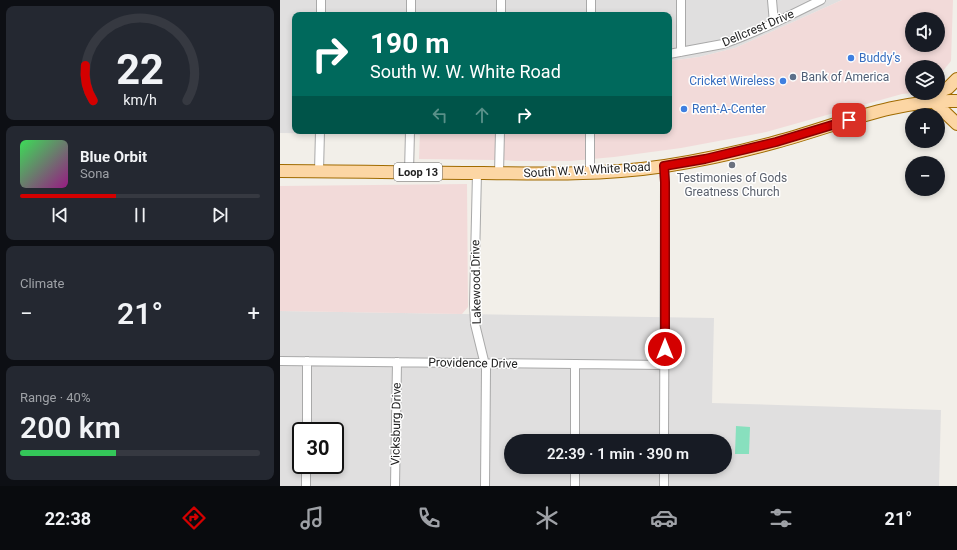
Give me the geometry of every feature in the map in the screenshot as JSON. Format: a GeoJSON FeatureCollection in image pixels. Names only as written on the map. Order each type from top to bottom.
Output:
{"type":"FeatureCollection","features":[{"type":"Feature","properties":{"kind":"main road"},"geometry":{"type":"LineString","coordinates":[[945,90],[957,79]]}},
{"type":"Feature","properties":{"kind":"main road","name":"South W. W. White Road"},"geometry":{"type":"LineString","coordinates":[[280,171],[542,174],[621,171],[705,159],[776,142],[863,116],[892,108],[915,104],[926,100]]}},
{"type":"Feature","properties":{"kind":"main road"},"geometry":{"type":"LineString","coordinates":[[939,100],[957,124]]}},
{"type":"Feature","properties":{"kind":"main road","name":"South W. W. White Road"},"geometry":{"type":"LineString","coordinates":[[945,100],[957,101]]}},
{"type":"Feature","properties":{"kind":"street"},"geometry":{"type":"LineString","coordinates":[[321,0],[321,12]]}},
{"type":"Feature","properties":{"kind":"street"},"geometry":{"type":"LineString","coordinates":[[411,0],[411,12]]}},
{"type":"Feature","properties":{"kind":"street"},"geometry":{"type":"LineString","coordinates":[[501,12],[502,0]]}},
{"type":"Feature","properties":{"kind":"street"},"geometry":{"type":"LineString","coordinates":[[591,0],[591,12]]}},
{"type":"Feature","properties":{"kind":"street"},"geometry":{"type":"LineString","coordinates":[[681,0],[681,52]]}},
{"type":"Feature","properties":{"kind":"street"},"geometry":{"type":"LineString","coordinates":[[772,0],[774,23]]}},
{"type":"Feature","properties":{"kind":"street","name":"Dellcrest Drive"},"geometry":{"type":"LineString","coordinates":[[672,54],[723,44],[774,23],[821,0]]}},
{"type":"Feature","properties":{"kind":"street"},"geometry":{"type":"LineString","coordinates":[[319,171],[320,134]]}},
{"type":"Feature","properties":{"kind":"street"},"geometry":{"type":"LineString","coordinates":[[409,172],[410,134]]}},
{"type":"Feature","properties":{"kind":"street"},"geometry":{"type":"LineString","coordinates":[[499,173],[500,134]]}},
{"type":"Feature","properties":{"kind":"street"},"geometry":{"type":"LineString","coordinates":[[590,134],[590,172]]}},
{"type":"Feature","properties":{"kind":"street"},"geometry":{"type":"LineString","coordinates":[[664,166],[664,434]]}},
{"type":"Feature","properties":{"kind":"street","name":"Lakewood Drive"},"geometry":{"type":"LineString","coordinates":[[477,173],[474,304],[475,324],[485,363],[485,486]]}},
{"type":"Feature","properties":{"kind":"street","name":"Providence Drive"},"geometry":{"type":"LineString","coordinates":[[280,361],[665,365]]}},
{"type":"Feature","properties":{"kind":"street"},"geometry":{"type":"LineString","coordinates":[[307,361],[307,422]]}},
{"type":"Feature","properties":{"kind":"street","name":"Vicksburg Drive"},"geometry":{"type":"LineString","coordinates":[[395,486],[397,362]]}},
{"type":"Feature","properties":{"kind":"street"},"geometry":{"type":"LineString","coordinates":[[575,364],[575,434]]}},
{"type":"Feature","properties":{"kind":"street"},"geometry":{"type":"LineString","coordinates":[[306,474],[306,486]]}},
{"type":"Feature","properties":{"kind":"street"},"geometry":{"type":"LineString","coordinates":[[574,486],[575,474]]}},
{"type":"Feature","properties":{"kind":"street"},"geometry":{"type":"LineString","coordinates":[[664,474],[664,486]]}},
{"type":"Feature","properties":{"kind":"shaded area"},"geometry":{"type":"Polygon","coordinates":[[[280,0],[842,0],[735,48],[699,57],[672,61],[672,12],[292,12],[292,133],[280,133],[280,0]]]}},
{"type":"Feature","properties":{"kind":"shaded area"},"geometry":{"type":"Polygon","coordinates":[[[842,0],[953,0],[951,61],[945,68],[945,60],[905,60],[905,94],[766,132],[681,148],[570,161],[502,160],[503,134],[672,134],[672,61],[699,57],[735,48],[842,0]]]}},
{"type":"Feature","properties":{"kind":"shaded area"},"geometry":{"type":"Polygon","coordinates":[[[350,134],[420,134],[420,135],[350,134]]]}},
{"type":"Feature","properties":{"kind":"shaded area"},"geometry":{"type":"Polygon","coordinates":[[[420,134],[497,134],[496,160],[419,159],[420,134]]]}},
{"type":"Feature","properties":{"kind":"shaded area"},"geometry":{"type":"Polygon","coordinates":[[[467,184],[468,307],[462,314],[280,311],[280,186],[467,184]]]}},
{"type":"Feature","properties":{"kind":"shaded area"},"geometry":{"type":"Polygon","coordinates":[[[280,311],[714,318],[712,403],[941,410],[939,486],[280,486],[280,311]]]}},
{"type":"Feature","properties":{"kind":"green space"},"geometry":{"type":"Polygon","coordinates":[[[736,426],[750,427],[749,454],[735,454],[736,426]]]}},
{"type":"Feature","properties":{"kind":"place","name":"Buddy’s"},"geometry":{"type":"Point","coordinates":[851,58]}},
{"type":"Feature","properties":{"kind":"place","name":"Bank of America"},"geometry":{"type":"Point","coordinates":[793,77]}},
{"type":"Feature","properties":{"kind":"place","name":"Cricket Wireless"},"geometry":{"type":"Point","coordinates":[783,81]}},
{"type":"Feature","properties":{"kind":"place","name":"Rent-A-Center"},"geometry":{"type":"Point","coordinates":[684,109]}},
{"type":"Feature","properties":{"kind":"place","name":"Testimonies of Gods Greatness Church"},"geometry":{"type":"Point","coordinates":[732,165]}},
{"type":"Feature","properties":{"kind":"route"},"geometry":{"type":"LineString","coordinates":[[665,349],[664,166],[705,159],[776,142],[849,120]]}}]}
